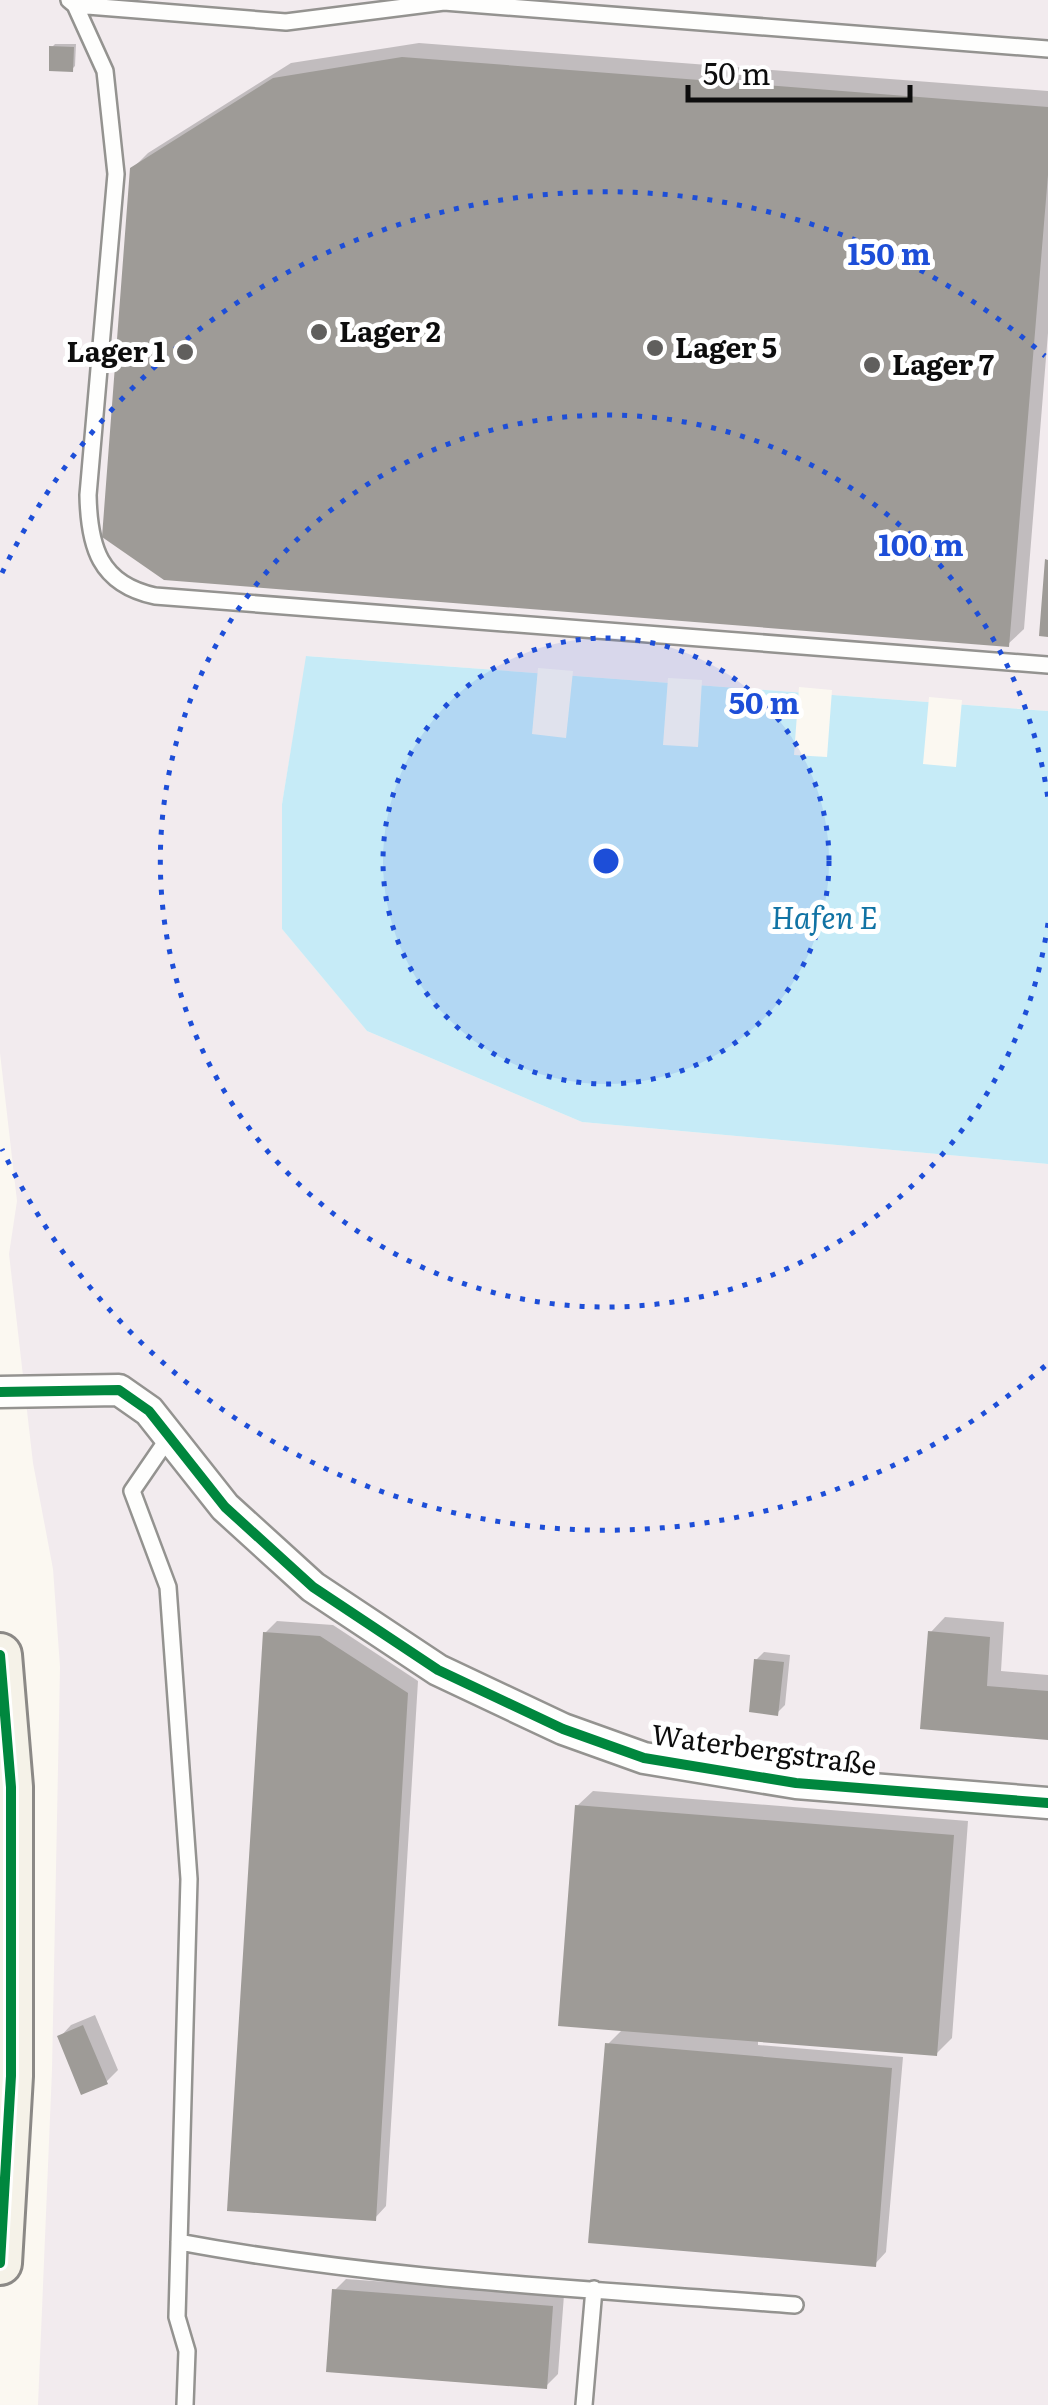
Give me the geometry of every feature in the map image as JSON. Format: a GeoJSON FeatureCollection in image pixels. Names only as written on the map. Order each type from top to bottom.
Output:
{"type":"FeatureCollection","features":[{"type":"Feature","properties":{"kind":"street","name":"Waterbergstraße"},"geometry":{"type":"LineString","coordinates":[[0,1392],[119,1390],[149,1411],[225,1507],[312,1587],[438,1670],[563,1729],[644,1758],[796,1783],[1048,1803]]}},
{"type":"Feature","properties":{"kind":"street"},"geometry":{"type":"LineString","coordinates":[[0,1655],[11,1787],[11,2076],[0,2262]]}},
{"type":"Feature","properties":{"kind":"lane"},"geometry":{"type":"LineString","coordinates":[[72,2],[286,22],[444,2],[1048,49]]}},
{"type":"Feature","properties":{"kind":"lane"},"geometry":{"type":"LineString","coordinates":[[72,2],[105,71],[116,174],[88,495],[89,530],[96,553],[114,577],[135,592],[1048,665]]}},
{"type":"Feature","properties":{"kind":"lane"},"geometry":{"type":"LineString","coordinates":[[169,1437],[132,1491],[168,1586],[189,1878],[176,2317],[187,2351],[184,2405]]}},
{"type":"Feature","properties":{"kind":"lane"},"geometry":{"type":"LineString","coordinates":[[179,2242],[278,2260],[795,2305]]}},
{"type":"Feature","properties":{"kind":"lane"},"geometry":{"type":"LineString","coordinates":[[584,2405],[594,2290]]}},
{"type":"Feature","properties":{"kind":"shaded area"},"geometry":{"type":"Polygon","coordinates":[[[0,0],[1048,0],[1048,711],[307,656],[282,804],[282,929],[367,1031],[582,1122],[1048,1164],[1048,2405],[38,2405],[52,2070],[60,1667],[53,1569],[33,1463],[9,1254],[17,1201],[0,1053],[0,0]]]}},
{"type":"Feature","properties":{"kind":"water","name":"Hafen E"},"geometry":{"type":"Polygon","coordinates":[[[306,656],[1048,711],[1048,1164],[582,1122],[367,1031],[282,929],[282,804],[306,656]]]}},
{"type":"Feature","properties":{"kind":"pier"},"geometry":{"type":"Polygon","coordinates":[[[538,668],[573,671],[566,738],[532,734],[538,668]]]}},
{"type":"Feature","properties":{"kind":"pier"},"geometry":{"type":"Polygon","coordinates":[[[668,678],[702,680],[698,747],[663,745],[668,678]]]}},
{"type":"Feature","properties":{"kind":"pier"},"geometry":{"type":"Polygon","coordinates":[[[799,687],[832,690],[827,757],[794,755],[799,687]]]}},
{"type":"Feature","properties":{"kind":"pier"},"geometry":{"type":"Polygon","coordinates":[[[929,697],[962,700],[956,767],[923,764],[929,697]]]}},
{"type":"Feature","properties":{"kind":"building"},"geometry":{"type":"Polygon","coordinates":[[[49,46],[74,47],[73,72],[49,71],[49,46]]]}},
{"type":"Feature","properties":{"kind":"building"},"geometry":{"type":"Polygon","coordinates":[[[402,57],[1048,107],[1048,175],[1009,647],[164,580],[102,537],[130,168],[273,78],[402,57]]]}},
{"type":"Feature","properties":{"kind":"building"},"geometry":{"type":"Polygon","coordinates":[[[1045,559],[1048,560],[1048,637],[1039,636],[1045,559]]]}},
{"type":"Feature","properties":{"kind":"building"},"geometry":{"type":"Polygon","coordinates":[[[928,1631],[990,1637],[987,1686],[1048,1691],[1048,1740],[920,1729],[928,1631]]]}},
{"type":"Feature","properties":{"kind":"building"},"geometry":{"type":"Polygon","coordinates":[[[263,1632],[320,1636],[408,1693],[376,2221],[227,2211],[263,1632]]]}},
{"type":"Feature","properties":{"kind":"building"},"geometry":{"type":"Polygon","coordinates":[[[754,1659],[784,1662],[778,1716],[749,1712],[754,1659]]]}},
{"type":"Feature","properties":{"kind":"building"},"geometry":{"type":"Polygon","coordinates":[[[575,1805],[954,1835],[937,2056],[558,2026],[575,1805]]]}},
{"type":"Feature","properties":{"kind":"building"},"geometry":{"type":"Polygon","coordinates":[[[83,2025],[108,2084],[81,2095],[57,2036],[83,2025]]]}},
{"type":"Feature","properties":{"kind":"building"},"geometry":{"type":"Polygon","coordinates":[[[605,2043],[892,2068],[876,2267],[588,2243],[605,2043]]]}},
{"type":"Feature","properties":{"kind":"building"},"geometry":{"type":"Polygon","coordinates":[[[332,2289],[553,2306],[547,2389],[326,2372],[332,2289]]]}},
{"type":"Feature","properties":{"kind":"cycle path"},"geometry":{"type":"LineString","coordinates":[[0,1392],[119,1390],[149,1411],[225,1507],[313,1587],[438,1670],[563,1729],[644,1758],[796,1783],[1048,1803]]}},
{"type":"Feature","properties":{"kind":"cycle path"},"geometry":{"type":"LineString","coordinates":[[0,1655],[11,1787],[11,2076],[0,2263]]}},
{"type":"Feature","properties":{"kind":"place","name":"Lager 2"},"geometry":{"type":"Point","coordinates":[319,332]}},
{"type":"Feature","properties":{"kind":"place","name":"Lager 5"},"geometry":{"type":"Point","coordinates":[655,348]}},
{"type":"Feature","properties":{"kind":"place","name":"Lager 1"},"geometry":{"type":"Point","coordinates":[185,352]}},
{"type":"Feature","properties":{"kind":"place","name":"Lager 7"},"geometry":{"type":"Point","coordinates":[872,365]}}]}
